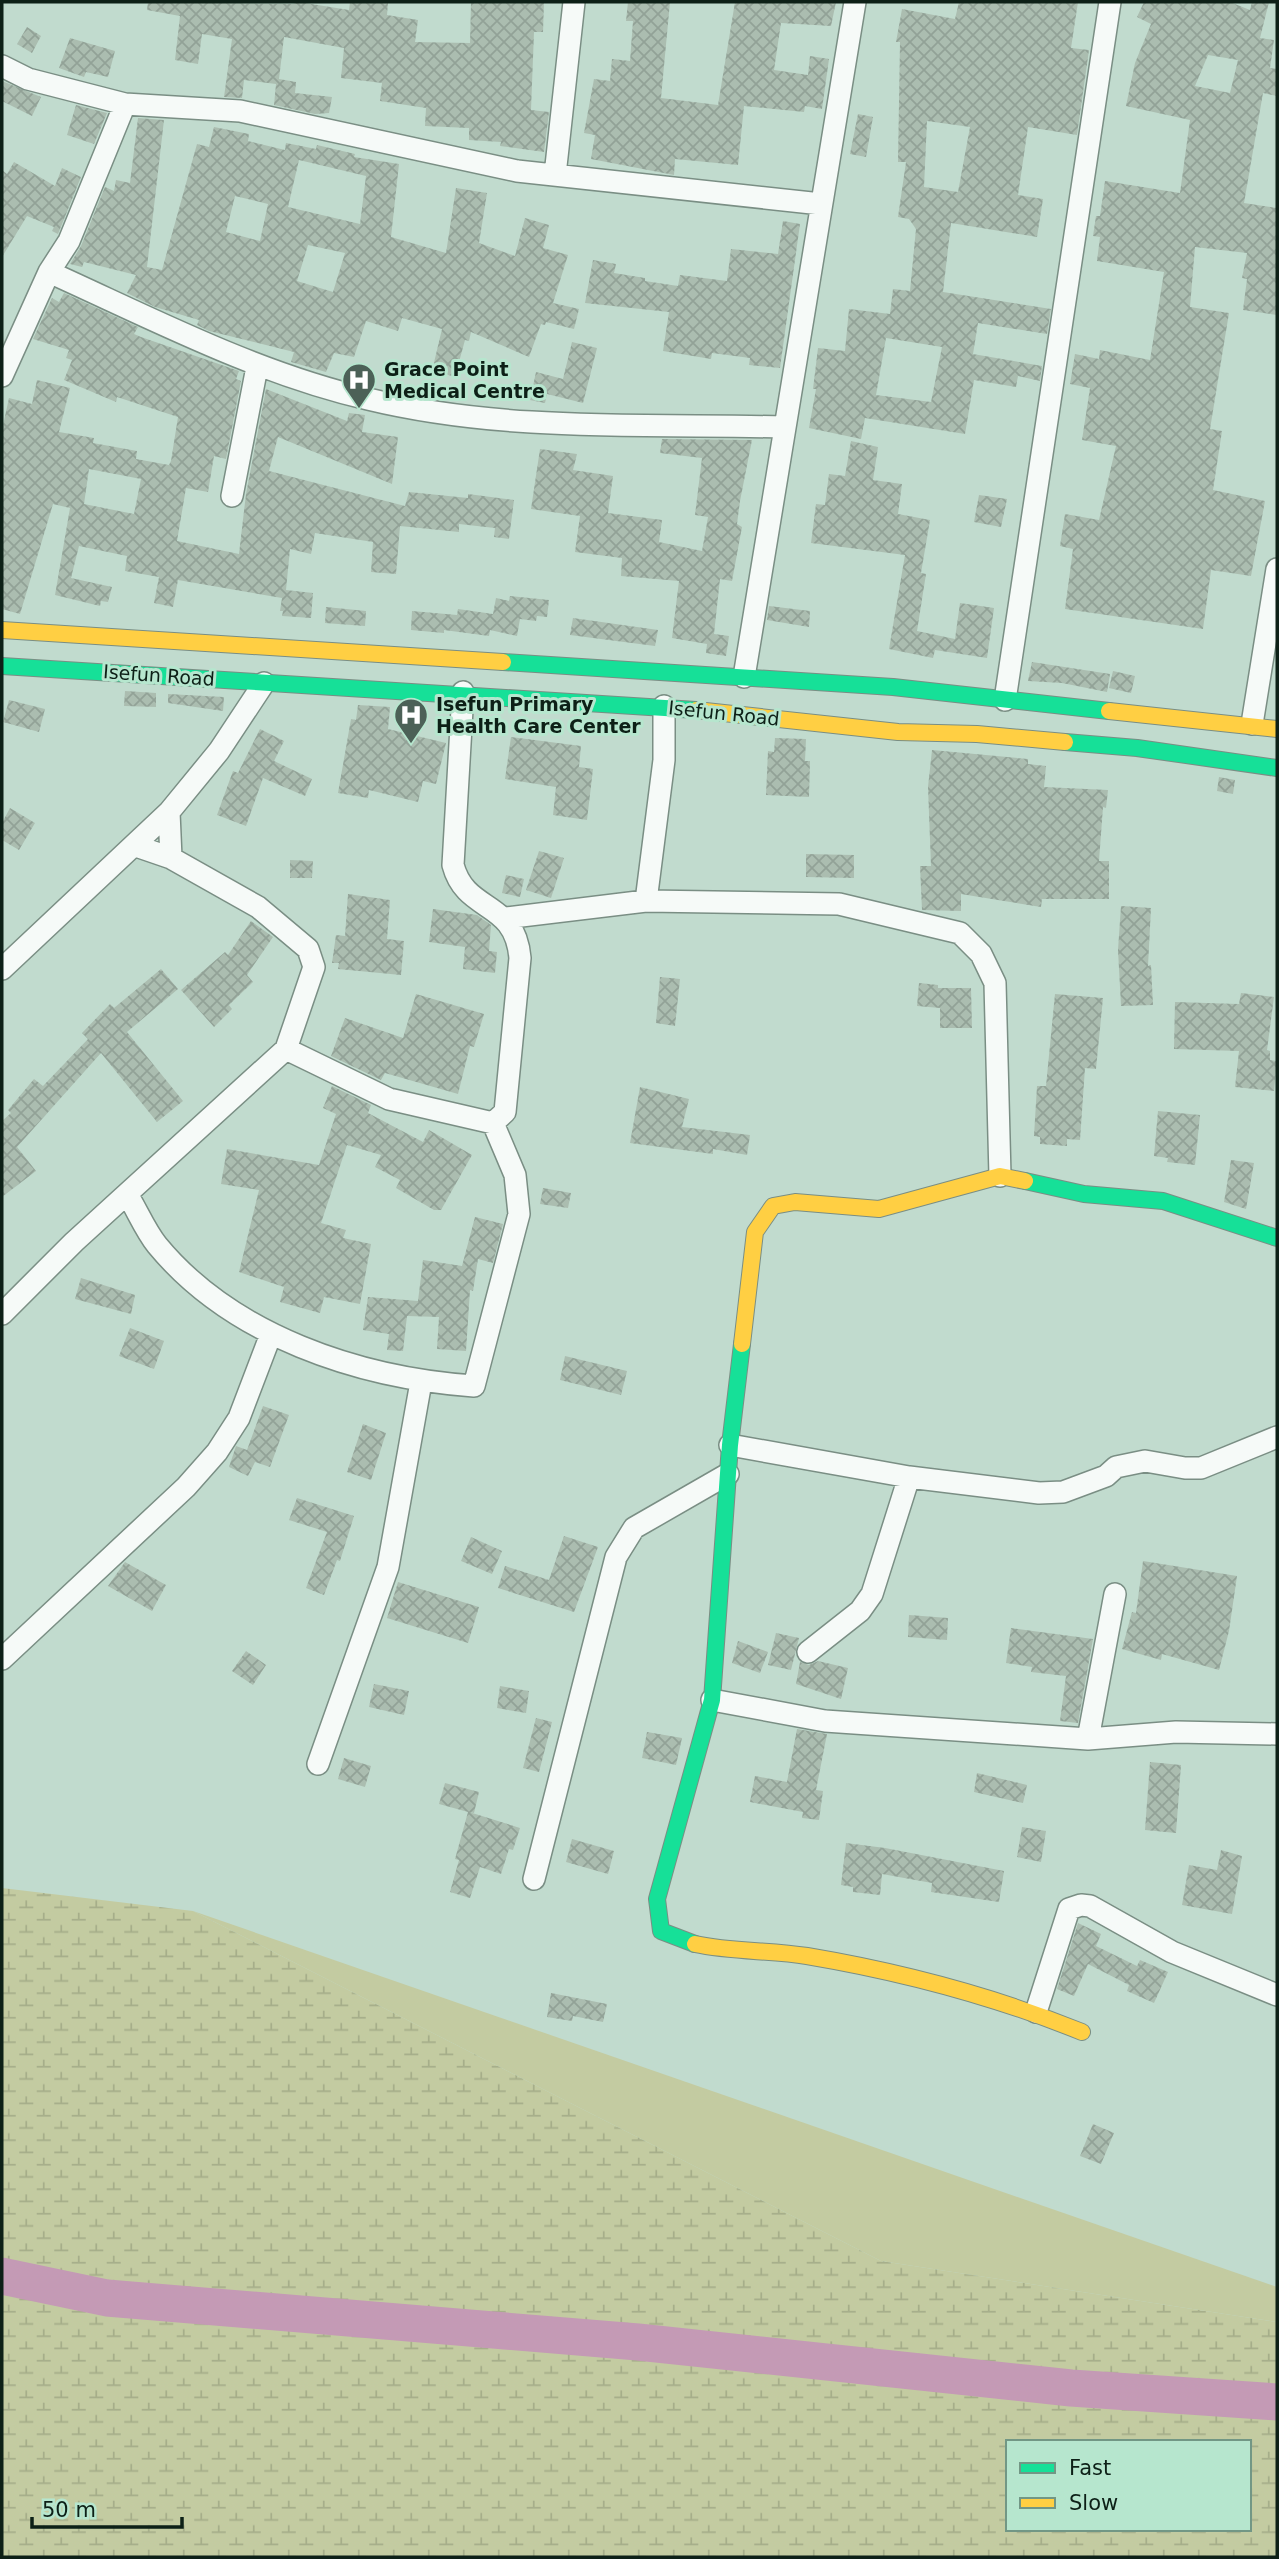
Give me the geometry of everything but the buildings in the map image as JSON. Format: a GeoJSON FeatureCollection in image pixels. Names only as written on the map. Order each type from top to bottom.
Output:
{"type":"FeatureCollection","features":[{"type":"Feature","properties":{"kind":"street"},"geometry":{"type":"LineString","coordinates":[[555,175],[574,2]]}},
{"type":"Feature","properties":{"kind":"street"},"geometry":{"type":"LineString","coordinates":[[744,677],[855,2]]}},
{"type":"Feature","properties":{"kind":"street"},"geometry":{"type":"LineString","coordinates":[[1005,700],[1110,2]]}},
{"type":"Feature","properties":{"kind":"street"},"geometry":{"type":"LineString","coordinates":[[2,66],[28,79],[125,104],[240,111],[517,171],[821,204]]}},
{"type":"Feature","properties":{"kind":"street"},"geometry":{"type":"LineString","coordinates":[[2,376],[7,344],[69,241],[125,104]]}},
{"type":"Feature","properties":{"kind":"street"},"geometry":{"type":"LineString","coordinates":[[49,272],[257,367],[369,400],[495,421],[785,427]]}},
{"type":"Feature","properties":{"kind":"street"},"geometry":{"type":"LineString","coordinates":[[232,496],[257,367]]}},
{"type":"Feature","properties":{"kind":"street"},"geometry":{"type":"LineString","coordinates":[[1252,724],[1277,569]]}},
{"type":"Feature","properties":{"kind":"street","name":"Isefun Road"},"geometry":{"type":"LineString","coordinates":[[2,630],[893,687],[1252,724],[1277,729]]}},
{"type":"Feature","properties":{"kind":"street","name":"Isefun Road"},"geometry":{"type":"LineString","coordinates":[[2,666],[664,706],[898,732],[977,734],[1137,748],[1277,768]]}},
{"type":"Feature","properties":{"kind":"street"},"geometry":{"type":"LineString","coordinates":[[2,969],[136,846],[169,812],[219,751],[264,683]]}},
{"type":"Feature","properties":{"kind":"street"},"geometry":{"type":"LineString","coordinates":[[463,692],[453,864],[457,881],[471,896],[506,918],[519,943],[520,958],[505,1112],[494,1123]]}},
{"type":"Feature","properties":{"kind":"street"},"geometry":{"type":"LineString","coordinates":[[646,901],[664,760],[664,706]]}},
{"type":"Feature","properties":{"kind":"street"},"geometry":{"type":"LineString","coordinates":[[169,812],[171,858]]}},
{"type":"Feature","properties":{"kind":"street"},"geometry":{"type":"LineString","coordinates":[[2,1314],[127,1194],[286,1049],[314,967],[308,949],[258,907],[171,858],[136,846]]}},
{"type":"Feature","properties":{"kind":"street"},"geometry":{"type":"LineString","coordinates":[[506,918],[646,901],[839,904],[960,933],[981,954],[995,983],[1000,1176]]}},
{"type":"Feature","properties":{"kind":"street"},"geometry":{"type":"LineString","coordinates":[[286,1049],[389,1099],[494,1123]]}},
{"type":"Feature","properties":{"kind":"street"},"geometry":{"type":"LineString","coordinates":[[127,1194],[155,1243],[192,1281],[271,1334],[350,1364],[421,1382],[474,1386],[519,1214],[515,1175],[494,1123]]}},
{"type":"Feature","properties":{"kind":"street"},"geometry":{"type":"LineString","coordinates":[[1082,2032],[1036,2012],[876,1968],[786,1953],[681,1943],[661,1931],[657,1899],[712,1700],[730,1444],[755,1231],[773,1206],[795,1202],[880,1209],[1000,1176],[1084,1194],[1163,1201],[1277,1238]]}},
{"type":"Feature","properties":{"kind":"street"},"geometry":{"type":"LineString","coordinates":[[2,1659],[186,1488],[217,1452],[239,1418],[271,1334]]}},
{"type":"Feature","properties":{"kind":"street"},"geometry":{"type":"LineString","coordinates":[[317,1764],[388,1567],[421,1382]]}},
{"type":"Feature","properties":{"kind":"street"},"geometry":{"type":"LineString","coordinates":[[730,1444],[909,1477],[1040,1493],[1063,1492],[1106,1476],[1116,1467],[1145,1461],[1201,1468],[1277,1437]]}},
{"type":"Feature","properties":{"kind":"street"},"geometry":{"type":"LineString","coordinates":[[534,1879],[615,1557],[634,1528],[728,1474]]}},
{"type":"Feature","properties":{"kind":"street"},"geometry":{"type":"LineString","coordinates":[[808,1652],[860,1611],[872,1594],[909,1477]]}},
{"type":"Feature","properties":{"kind":"street"},"geometry":{"type":"LineString","coordinates":[[1088,1739],[1115,1594]]}},
{"type":"Feature","properties":{"kind":"street"},"geometry":{"type":"LineString","coordinates":[[712,1700],[825,1721],[1088,1739],[1175,1732],[1277,1734]]}},
{"type":"Feature","properties":{"kind":"street"},"geometry":{"type":"LineString","coordinates":[[1036,2012],[1069,1909],[1081,1905],[1090,1906],[1172,1952],[1277,1995]]}},
{"type":"Feature","properties":{"kind":"green space"},"geometry":{"type":"Polygon","coordinates":[[[2,1888],[193,1911],[881,2261],[1277,2322],[1277,2557],[2,2557],[2,1888]]]}},
{"type":"Feature","properties":{"kind":"green space"},"geometry":{"type":"Polygon","coordinates":[[[193,1911],[1277,2287],[1277,2322],[881,2261],[193,1911]]]}},
{"type":"Feature","properties":{"kind":"waterway"},"geometry":{"type":"LineString","coordinates":[[2,2276],[107,2298],[638,2342],[1071,2388],[1277,2402]]}},
{"type":"Feature","properties":{"kind":"traffic: fast"},"geometry":{"type":"LineString","coordinates":[[503,662],[893,687],[1109,711]]}},
{"type":"Feature","properties":{"kind":"traffic: fast"},"geometry":{"type":"LineString","coordinates":[[2,666],[696,710]]}},
{"type":"Feature","properties":{"kind":"traffic: fast"},"geometry":{"type":"LineString","coordinates":[[1065,742],[1137,748],[1277,768]]}},
{"type":"Feature","properties":{"kind":"traffic: fast"},"geometry":{"type":"LineString","coordinates":[[1025,1181],[1084,1194],[1163,1201],[1277,1238]]}},
{"type":"Feature","properties":{"kind":"traffic: fast"},"geometry":{"type":"LineString","coordinates":[[695,1944],[661,1931],[657,1899],[712,1700],[730,1445],[742,1344]]}},
{"type":"Feature","properties":{"kind":"traffic: slow"},"geometry":{"type":"LineString","coordinates":[[2,630],[503,662]]}},
{"type":"Feature","properties":{"kind":"traffic: slow"},"geometry":{"type":"LineString","coordinates":[[696,710],[898,732],[977,734],[1065,742]]}},
{"type":"Feature","properties":{"kind":"traffic: slow"},"geometry":{"type":"LineString","coordinates":[[1109,711],[1277,729]]}},
{"type":"Feature","properties":{"kind":"traffic: slow"},"geometry":{"type":"LineString","coordinates":[[742,1344],[755,1232],[773,1206],[795,1202],[879,1209],[1000,1176],[1025,1181]]}},
{"type":"Feature","properties":{"kind":"traffic: slow"},"geometry":{"type":"LineString","coordinates":[[695,1944],[807,1956],[878,1970],[981,1996],[1082,2032]]}},
{"type":"Feature","properties":{"kind":"place","name":"Grace Point Medical Centre"},"geometry":{"type":"Point","coordinates":[359,410]}},
{"type":"Feature","properties":{"kind":"place","name":"Isefun Primary Health Care Center"},"geometry":{"type":"Point","coordinates":[411,745]}}]}
